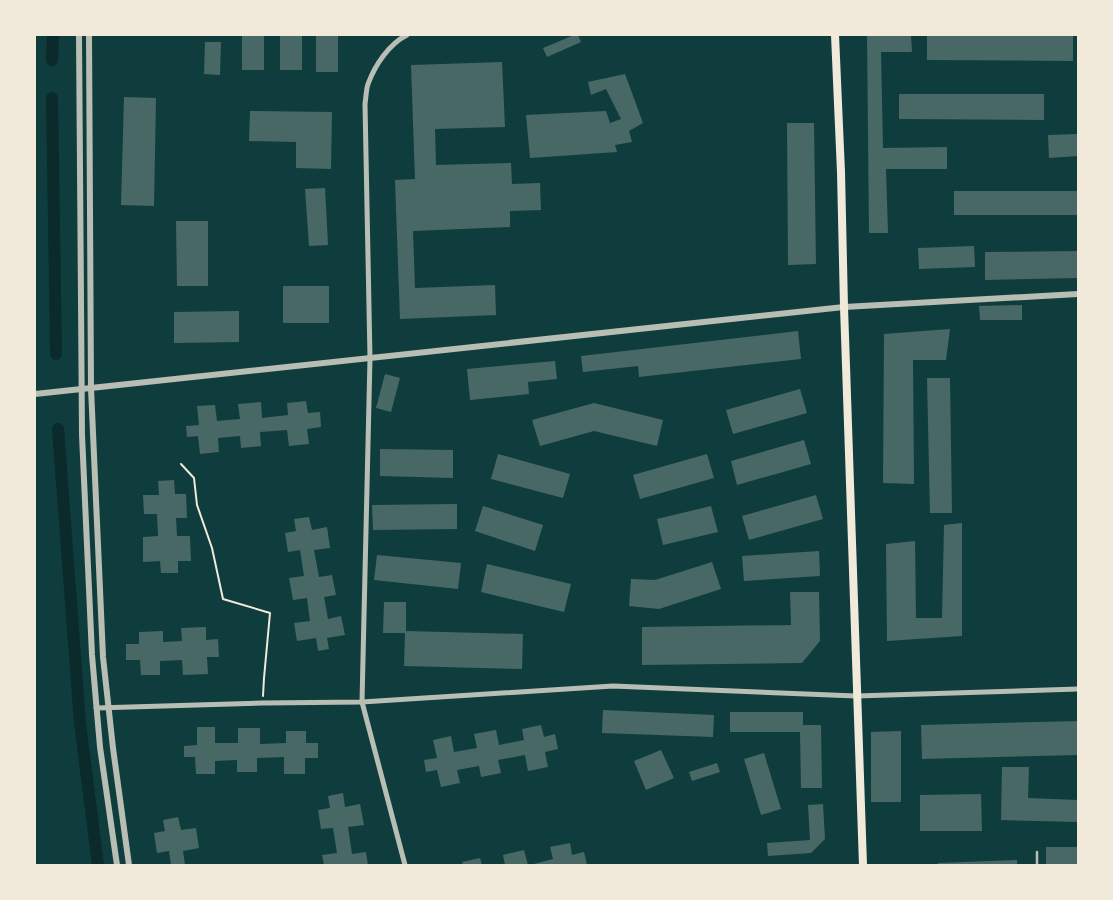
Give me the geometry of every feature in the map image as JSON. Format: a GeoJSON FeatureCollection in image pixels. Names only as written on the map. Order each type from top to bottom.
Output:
{"type":"FeatureCollection","features":[{"type":"Feature","properties":{"kind":"main road"},"geometry":{"type":"LineString","coordinates":[[835,35],[863,865]]}},
{"type":"Feature","properties":{"kind":"street"},"geometry":{"type":"LineString","coordinates":[[79,35],[81,389],[91,646],[100,747],[117,865]]}},
{"type":"Feature","properties":{"kind":"street"},"geometry":{"type":"LineString","coordinates":[[89,35],[91,388],[102,648],[129,865]]}},
{"type":"Feature","properties":{"kind":"street"},"geometry":{"type":"LineString","coordinates":[[405,865],[362,702],[370,358],[365,104],[368,85],[375,69],[386,52],[407,35]]}},
{"type":"Feature","properties":{"kind":"street"},"geometry":{"type":"LineString","coordinates":[[35,394],[844,307],[1078,294]]}},
{"type":"Feature","properties":{"kind":"street"},"geometry":{"type":"LineString","coordinates":[[96,708],[362,702],[613,686],[856,696],[1078,689]]}},
{"type":"Feature","properties":{"kind":"lane"},"geometry":{"type":"LineString","coordinates":[[1037,852],[1037,865]]}},
{"type":"Feature","properties":{"kind":"path"},"geometry":{"type":"LineString","coordinates":[[181,464],[194,478],[197,505],[212,548],[223,599],[270,613],[263,703]]}},
{"type":"Feature","properties":{"kind":"building"},"geometry":{"type":"Polygon","coordinates":[[[242,35],[264,35],[264,70],[242,70],[242,35]]]}},
{"type":"Feature","properties":{"kind":"building"},"geometry":{"type":"Polygon","coordinates":[[[280,35],[302,35],[302,70],[280,70],[280,35]]]}},
{"type":"Feature","properties":{"kind":"building"},"geometry":{"type":"Polygon","coordinates":[[[316,35],[338,35],[338,72],[316,72],[316,35]]]}},
{"type":"Feature","properties":{"kind":"building"},"geometry":{"type":"Polygon","coordinates":[[[578,35],[581,42],[547,57],[543,48],[578,35]]]}},
{"type":"Feature","properties":{"kind":"building"},"geometry":{"type":"Polygon","coordinates":[[[867,35],[911,35],[912,52],[881,52],[883,148],[947,147],[947,169],[886,169],[888,233],[869,233],[867,35]]]}},
{"type":"Feature","properties":{"kind":"building"},"geometry":{"type":"Polygon","coordinates":[[[927,35],[1073,35],[1073,61],[927,60],[927,35]]]}},
{"type":"Feature","properties":{"kind":"building"},"geometry":{"type":"Polygon","coordinates":[[[205,42],[221,42],[220,75],[204,74],[205,42]]]}},
{"type":"Feature","properties":{"kind":"building"},"geometry":{"type":"Polygon","coordinates":[[[502,62],[505,127],[435,129],[436,165],[511,163],[512,184],[540,183],[541,210],[510,211],[510,227],[413,231],[415,288],[495,285],[496,315],[400,319],[395,180],[415,179],[411,65],[502,62]]]}},
{"type":"Feature","properties":{"kind":"building"},"geometry":{"type":"Polygon","coordinates":[[[625,74],[643,123],[629,131],[632,142],[615,145],[617,152],[530,158],[526,115],[606,111],[610,123],[621,119],[606,89],[591,95],[588,82],[625,74]]]}},
{"type":"Feature","properties":{"kind":"building"},"geometry":{"type":"Polygon","coordinates":[[[899,94],[1044,94],[1044,120],[899,119],[899,94]]]}},
{"type":"Feature","properties":{"kind":"building"},"geometry":{"type":"Polygon","coordinates":[[[124,97],[156,98],[154,206],[121,205],[124,97]]]}},
{"type":"Feature","properties":{"kind":"building"},"geometry":{"type":"Polygon","coordinates":[[[250,111],[332,112],[331,169],[296,168],[296,142],[249,141],[250,111]]]}},
{"type":"Feature","properties":{"kind":"building"},"geometry":{"type":"Polygon","coordinates":[[[787,123],[814,123],[816,264],[788,265],[787,123]]]}},
{"type":"Feature","properties":{"kind":"building"},"geometry":{"type":"Polygon","coordinates":[[[1078,134],[1078,156],[1049,158],[1048,135],[1078,134]]]}},
{"type":"Feature","properties":{"kind":"building"},"geometry":{"type":"Polygon","coordinates":[[[325,188],[328,245],[309,246],[305,189],[325,188]]]}},
{"type":"Feature","properties":{"kind":"building"},"geometry":{"type":"Polygon","coordinates":[[[954,191],[1078,191],[1078,215],[954,215],[954,191]]]}},
{"type":"Feature","properties":{"kind":"building"},"geometry":{"type":"Polygon","coordinates":[[[176,221],[208,221],[208,286],[177,286],[176,221]]]}},
{"type":"Feature","properties":{"kind":"building"},"geometry":{"type":"Polygon","coordinates":[[[974,246],[975,267],[919,269],[918,248],[974,246]]]}},
{"type":"Feature","properties":{"kind":"building"},"geometry":{"type":"Polygon","coordinates":[[[1078,251],[1078,278],[985,280],[985,252],[1078,251]]]}},
{"type":"Feature","properties":{"kind":"building"},"geometry":{"type":"Polygon","coordinates":[[[283,286],[329,286],[329,323],[283,323],[283,286]]]}},
{"type":"Feature","properties":{"kind":"building"},"geometry":{"type":"Polygon","coordinates":[[[1022,305],[1022,320],[980,320],[979,306],[1022,305]]]}},
{"type":"Feature","properties":{"kind":"building"},"geometry":{"type":"Polygon","coordinates":[[[239,311],[239,342],[174,343],[174,312],[239,311]]]}},
{"type":"Feature","properties":{"kind":"building"},"geometry":{"type":"Polygon","coordinates":[[[950,329],[946,360],[913,360],[914,484],[883,483],[884,334],[950,329]]]}},
{"type":"Feature","properties":{"kind":"building"},"geometry":{"type":"Polygon","coordinates":[[[798,331],[801,359],[639,377],[638,366],[583,372],[581,356],[798,331]]]}},
{"type":"Feature","properties":{"kind":"building"},"geometry":{"type":"Polygon","coordinates":[[[555,361],[557,379],[528,382],[529,394],[470,400],[467,369],[555,361]]]}},
{"type":"Feature","properties":{"kind":"building"},"geometry":{"type":"Polygon","coordinates":[[[385,374],[400,378],[391,412],[376,408],[385,374]]]}},
{"type":"Feature","properties":{"kind":"building"},"geometry":{"type":"Polygon","coordinates":[[[927,378],[950,378],[952,513],[930,513],[927,378]]]}},
{"type":"Feature","properties":{"kind":"building"},"geometry":{"type":"Polygon","coordinates":[[[800,389],[807,413],[733,434],[726,410],[800,389]]]}},
{"type":"Feature","properties":{"kind":"building"},"geometry":{"type":"Polygon","coordinates":[[[306,401],[308,413],[320,412],[321,427],[307,429],[309,444],[289,446],[287,430],[260,432],[261,446],[241,448],[240,436],[218,438],[219,452],[200,454],[198,436],[187,437],[186,426],[199,425],[197,406],[215,405],[217,421],[240,419],[238,404],[261,402],[262,418],[288,415],[287,403],[306,401]]]}},
{"type":"Feature","properties":{"kind":"building"},"geometry":{"type":"Polygon","coordinates":[[[594,403],[663,420],[657,446],[594,431],[540,446],[532,420],[594,403]]]}},
{"type":"Feature","properties":{"kind":"building"},"geometry":{"type":"Polygon","coordinates":[[[804,440],[811,464],[737,485],[731,461],[804,440]]]}},
{"type":"Feature","properties":{"kind":"building"},"geometry":{"type":"Polygon","coordinates":[[[380,449],[453,450],[453,478],[380,476],[380,449]]]}},
{"type":"Feature","properties":{"kind":"building"},"geometry":{"type":"Polygon","coordinates":[[[498,454],[570,474],[563,498],[491,479],[498,454]]]}},
{"type":"Feature","properties":{"kind":"building"},"geometry":{"type":"Polygon","coordinates":[[[707,454],[714,478],[640,499],[633,475],[707,454]]]}},
{"type":"Feature","properties":{"kind":"building"},"geometry":{"type":"Polygon","coordinates":[[[174,480],[175,494],[186,494],[187,518],[176,518],[177,536],[190,536],[191,561],[178,561],[178,573],[161,573],[160,561],[143,562],[143,537],[158,536],[157,514],[144,514],[143,495],[159,495],[158,481],[174,480]]]}},
{"type":"Feature","properties":{"kind":"building"},"geometry":{"type":"Polygon","coordinates":[[[816,495],[823,519],[749,540],[742,516],[816,495]]]}},
{"type":"Feature","properties":{"kind":"building"},"geometry":{"type":"Polygon","coordinates":[[[457,504],[457,529],[373,530],[372,505],[457,504]]]}},
{"type":"Feature","properties":{"kind":"building"},"geometry":{"type":"Polygon","coordinates":[[[483,506],[543,525],[535,551],[475,531],[483,506]]]}},
{"type":"Feature","properties":{"kind":"building"},"geometry":{"type":"Polygon","coordinates":[[[711,506],[718,532],[663,545],[657,519],[711,506]]]}},
{"type":"Feature","properties":{"kind":"building"},"geometry":{"type":"Polygon","coordinates":[[[309,517],[312,530],[327,527],[330,548],[314,550],[319,577],[332,575],[336,595],[324,597],[328,619],[341,616],[345,635],[327,638],[329,649],[318,651],[316,638],[297,641],[294,623],[310,621],[307,598],[293,600],[289,578],[304,576],[300,550],[288,552],[285,533],[296,531],[294,519],[309,517]]]}},
{"type":"Feature","properties":{"kind":"building"},"geometry":{"type":"Polygon","coordinates":[[[962,523],[962,636],[887,641],[886,544],[915,541],[916,618],[942,618],[944,525],[962,523]]]}},
{"type":"Feature","properties":{"kind":"building"},"geometry":{"type":"Polygon","coordinates":[[[819,551],[820,576],[744,581],[742,556],[819,551]]]}},
{"type":"Feature","properties":{"kind":"building"},"geometry":{"type":"Polygon","coordinates":[[[377,555],[461,563],[458,589],[374,580],[377,555]]]}},
{"type":"Feature","properties":{"kind":"building"},"geometry":{"type":"Polygon","coordinates":[[[712,562],[721,589],[659,609],[629,606],[631,579],[655,580],[712,562]]]}},
{"type":"Feature","properties":{"kind":"building"},"geometry":{"type":"Polygon","coordinates":[[[487,564],[571,584],[564,612],[481,592],[487,564]]]}},
{"type":"Feature","properties":{"kind":"building"},"geometry":{"type":"Polygon","coordinates":[[[790,592],[819,592],[820,641],[802,663],[642,665],[642,627],[791,625],[790,592]]]}},
{"type":"Feature","properties":{"kind":"building"},"geometry":{"type":"Polygon","coordinates":[[[384,602],[406,602],[406,631],[523,634],[522,669],[404,666],[405,633],[383,633],[384,602]]]}},
{"type":"Feature","properties":{"kind":"building"},"geometry":{"type":"Polygon","coordinates":[[[206,627],[206,640],[218,639],[219,657],[207,657],[208,674],[183,675],[182,660],[160,661],[160,675],[141,675],[140,660],[126,660],[126,644],[139,644],[139,632],[163,631],[163,642],[182,641],[181,628],[206,627]]]}},
{"type":"Feature","properties":{"kind":"building"},"geometry":{"type":"Polygon","coordinates":[[[603,710],[714,715],[713,737],[602,733],[603,710]]]}},
{"type":"Feature","properties":{"kind":"building"},"geometry":{"type":"Polygon","coordinates":[[[730,712],[803,712],[803,725],[821,725],[822,788],[801,788],[800,732],[730,732],[730,712]]]}},
{"type":"Feature","properties":{"kind":"building"},"geometry":{"type":"Polygon","coordinates":[[[1078,721],[1078,755],[922,759],[921,725],[1078,721]]]}},
{"type":"Feature","properties":{"kind":"building"},"geometry":{"type":"Polygon","coordinates":[[[541,725],[544,737],[555,734],[558,749],[545,752],[548,767],[528,771],[525,755],[498,760],[501,773],[481,777],[479,766],[457,770],[460,783],[441,787],[437,770],[426,772],[424,760],[437,758],[433,740],[451,736],[454,752],[477,748],[474,734],[496,730],[499,745],[524,740],[522,729],[541,725]]]}},
{"type":"Feature","properties":{"kind":"building"},"geometry":{"type":"Polygon","coordinates":[[[197,727],[215,727],[215,743],[238,743],[238,728],[260,728],[260,744],[286,743],[286,731],[306,731],[306,743],[318,743],[318,758],[305,758],[305,774],[284,774],[284,757],[257,758],[257,772],[237,772],[237,760],[215,761],[215,774],[196,774],[195,757],[184,757],[184,746],[197,745],[197,727]]]}},
{"type":"Feature","properties":{"kind":"building"},"geometry":{"type":"Polygon","coordinates":[[[901,731],[901,802],[871,802],[871,732],[901,731]]]}},
{"type":"Feature","properties":{"kind":"building"},"geometry":{"type":"Polygon","coordinates":[[[661,750],[674,778],[646,790],[634,761],[661,750]]]}},
{"type":"Feature","properties":{"kind":"building"},"geometry":{"type":"Polygon","coordinates":[[[764,753],[781,809],[761,815],[744,759],[764,753]]]}},
{"type":"Feature","properties":{"kind":"building"},"geometry":{"type":"Polygon","coordinates":[[[717,763],[720,772],[692,781],[689,772],[717,763]]]}},
{"type":"Feature","properties":{"kind":"building"},"geometry":{"type":"Polygon","coordinates":[[[1002,767],[1029,767],[1028,798],[1078,800],[1078,822],[1001,820],[1002,767]]]}},
{"type":"Feature","properties":{"kind":"building"},"geometry":{"type":"Polygon","coordinates":[[[343,793],[345,807],[360,804],[364,825],[348,827],[352,854],[366,852],[368,865],[324,865],[322,855],[337,853],[333,828],[321,829],[318,810],[330,808],[328,796],[343,793]]]}},
{"type":"Feature","properties":{"kind":"building"},"geometry":{"type":"Polygon","coordinates":[[[981,794],[982,831],[920,831],[920,795],[981,794]]]}},
{"type":"Feature","properties":{"kind":"building"},"geometry":{"type":"Polygon","coordinates":[[[823,804],[825,839],[811,853],[768,856],[767,843],[810,840],[808,805],[823,804]]]}},
{"type":"Feature","properties":{"kind":"building"},"geometry":{"type":"Polygon","coordinates":[[[178,817],[181,830],[196,828],[199,848],[183,851],[185,865],[171,865],[169,851],[157,853],[154,833],[165,831],[163,820],[178,817]]]}},
{"type":"Feature","properties":{"kind":"building"},"geometry":{"type":"Polygon","coordinates":[[[570,843],[572,855],[584,852],[587,865],[530,865],[553,859],[550,847],[570,843]]]}},
{"type":"Feature","properties":{"kind":"building"},"geometry":{"type":"Polygon","coordinates":[[[1046,847],[1078,847],[1078,865],[1046,865],[1046,847]]]}},
{"type":"Feature","properties":{"kind":"building"},"geometry":{"type":"Polygon","coordinates":[[[524,850],[528,865],[505,865],[503,855],[524,850]]]}},
{"type":"Feature","properties":{"kind":"building"},"geometry":{"type":"Polygon","coordinates":[[[480,858],[482,865],[463,865],[462,862],[480,858]]]}},
{"type":"Feature","properties":{"kind":"building"},"geometry":{"type":"Polygon","coordinates":[[[1017,860],[1017,865],[938,865],[938,863],[1017,860]]]}},
{"type":"Feature","properties":{"kind":"waterway"},"geometry":{"type":"LineString","coordinates":[[52,60],[53,35]]}},
{"type":"Feature","properties":{"kind":"waterway"},"geometry":{"type":"LineString","coordinates":[[52,98],[56,354]]}},
{"type":"Feature","properties":{"kind":"waterway"},"geometry":{"type":"LineString","coordinates":[[58,429],[80,723],[98,865]]}}]}
